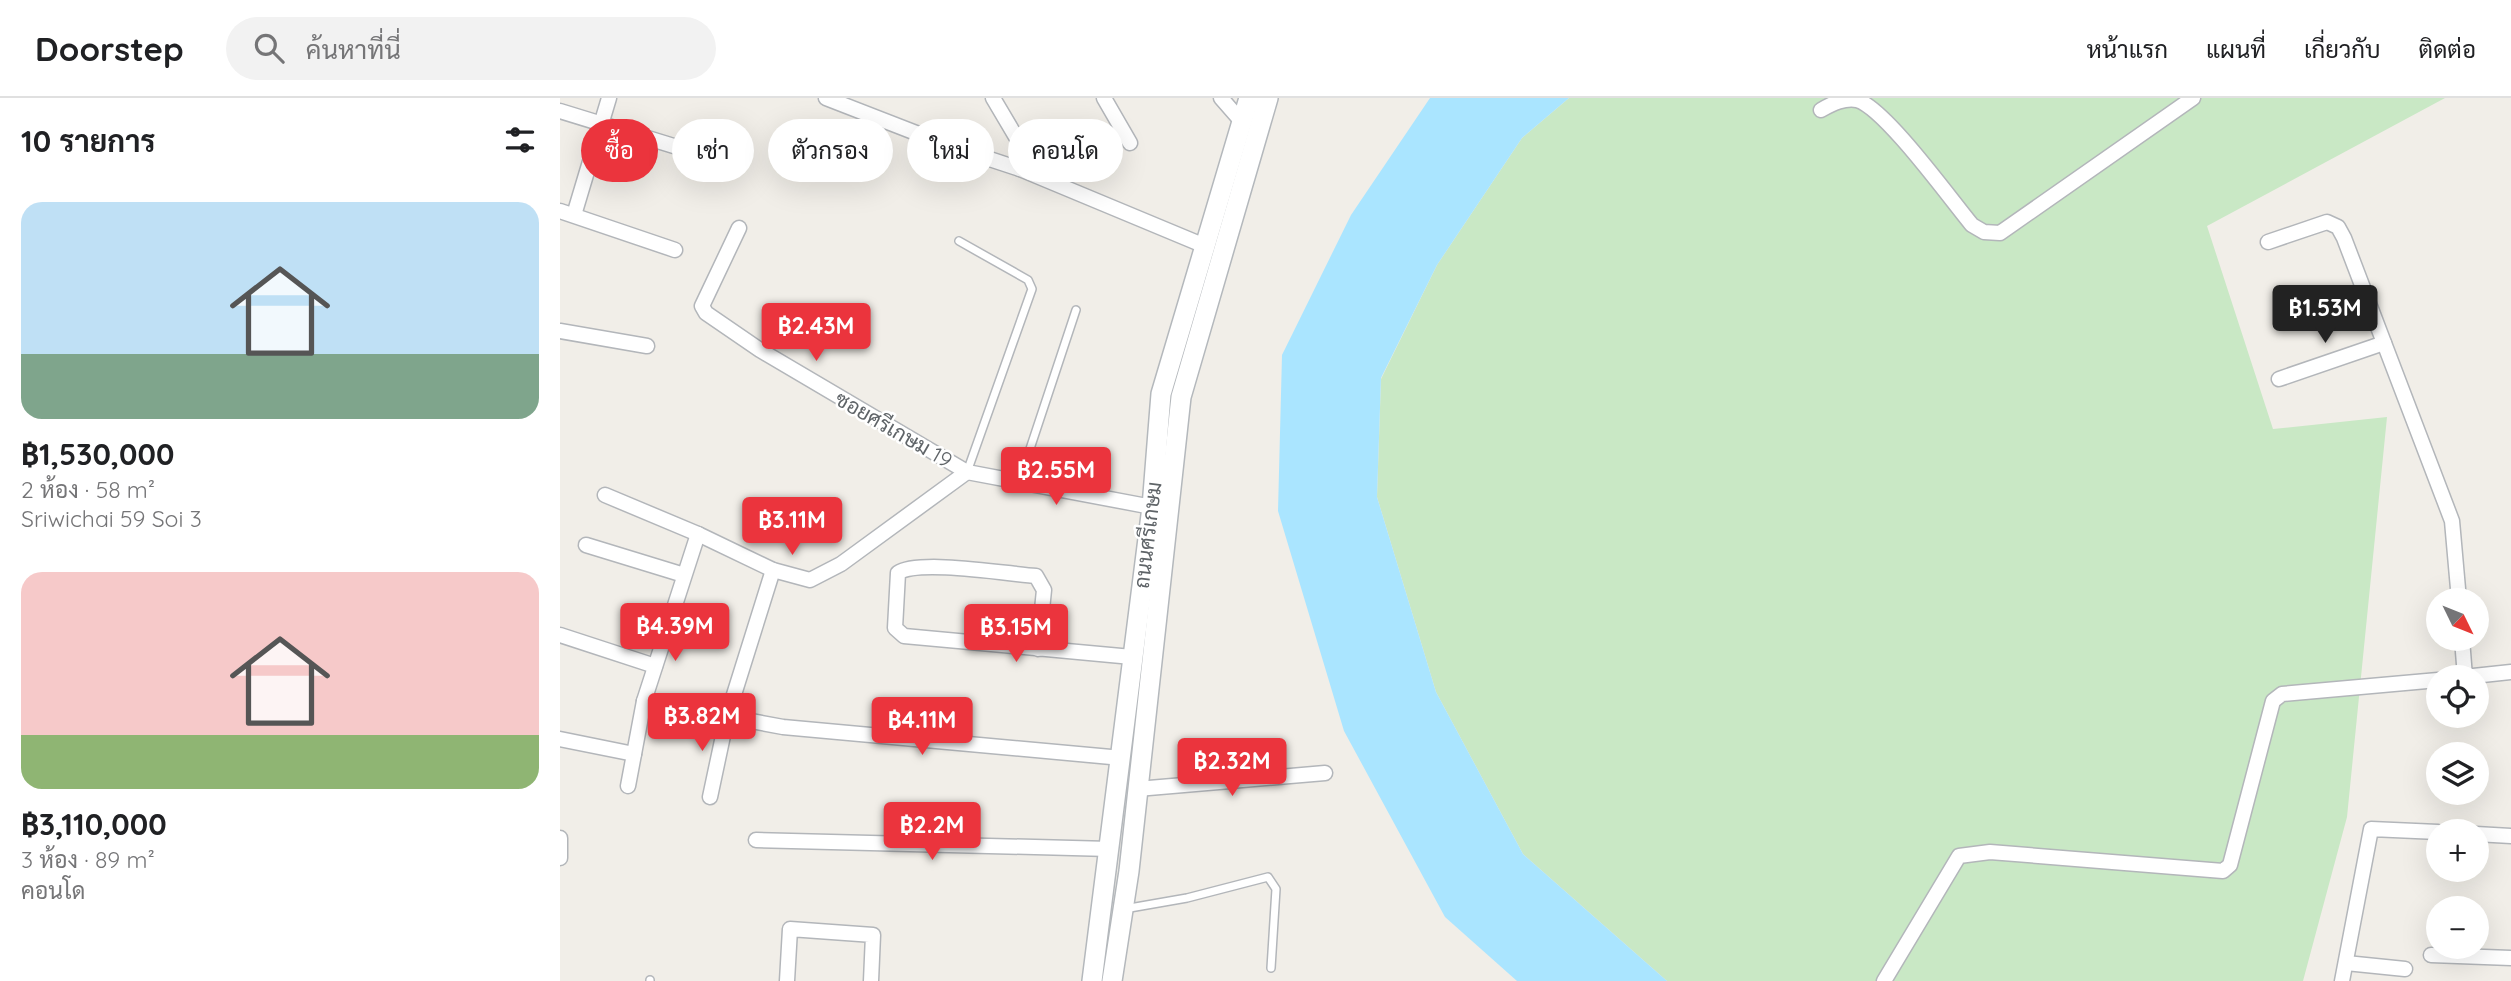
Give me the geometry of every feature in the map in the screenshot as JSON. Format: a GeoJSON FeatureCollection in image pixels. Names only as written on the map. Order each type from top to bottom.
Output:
{"type":"FeatureCollection","features":[{"type":"Feature","properties":{"kind":"main road","name":"ถนนศรีเกษม"},"geometry":{"type":"LineString","coordinates":[[1112,981],[1137,789],[1168,425],[1161,394],[1249,98]]}},
{"type":"Feature","properties":{"kind":"main road","name":"ถนนศรีเกษม"},"geometry":{"type":"LineString","coordinates":[[1092,981],[1152,507],[1168,425],[1192,358],[1268,98]]}},
{"type":"Feature","properties":{"kind":"street"},"geometry":{"type":"LineString","coordinates":[[602,119],[609,98]]}},
{"type":"Feature","properties":{"kind":"street"},"geometry":{"type":"LineString","coordinates":[[826,98],[947,145],[1008,165]]}},
{"type":"Feature","properties":{"kind":"street"},"geometry":{"type":"LineString","coordinates":[[993,98],[1008,123]]}},
{"type":"Feature","properties":{"kind":"street"},"geometry":{"type":"LineString","coordinates":[[1104,98],[1130,143]]}},
{"type":"Feature","properties":{"kind":"street"},"geometry":{"type":"LineString","coordinates":[[1221,98],[1242,122]]}},
{"type":"Feature","properties":{"kind":"street"},"geometry":{"type":"LineString","coordinates":[[1821,110],[1837,101],[1853,99],[1864,103],[1899,136],[1972,225],[1984,232],[2000,233],[2193,98]]}},
{"type":"Feature","properties":{"kind":"street"},"geometry":{"type":"LineString","coordinates":[[560,111],[585,119]]}},
{"type":"Feature","properties":{"kind":"street"},"geometry":{"type":"LineString","coordinates":[[581,175],[567,213],[675,250]]}},
{"type":"Feature","properties":{"kind":"street"},"geometry":{"type":"LineString","coordinates":[[1051,182],[1205,246]]}},
{"type":"Feature","properties":{"kind":"street"},"geometry":{"type":"LineString","coordinates":[[2268,242],[2318,223],[2327,222],[2338,227],[2452,521],[2458,588]]}},
{"type":"Feature","properties":{"kind":"street","name":"ซอยศรีเกษม 19"},"geometry":{"type":"LineString","coordinates":[[739,228],[702,306],[706,313],[760,350],[967,472],[1152,507]]}},
{"type":"Feature","properties":{"kind":"street"},"geometry":{"type":"LineString","coordinates":[[560,331],[647,346]]}},
{"type":"Feature","properties":{"kind":"street"},"geometry":{"type":"LineString","coordinates":[[2279,379],[2384,343]]}},
{"type":"Feature","properties":{"kind":"street"},"geometry":{"type":"LineString","coordinates":[[605,495],[698,534],[773,570],[810,580],[830,569],[967,472]]}},
{"type":"Feature","properties":{"kind":"street"},"geometry":{"type":"LineString","coordinates":[[628,786],[644,701],[698,534]]}},
{"type":"Feature","properties":{"kind":"street"},"geometry":{"type":"LineString","coordinates":[[586,545],[684,575]]}},
{"type":"Feature","properties":{"kind":"street"},"geometry":{"type":"LineString","coordinates":[[1038,649],[1044,590],[1036,576],[942,568],[905,568],[898,573],[895,628],[904,636],[1038,649],[1132,657]]}},
{"type":"Feature","properties":{"kind":"street"},"geometry":{"type":"LineString","coordinates":[[710,797],[727,717],[773,570]]}},
{"type":"Feature","properties":{"kind":"street"},"geometry":{"type":"LineString","coordinates":[[560,635],[655,666]]}},
{"type":"Feature","properties":{"kind":"street"},"geometry":{"type":"LineString","coordinates":[[2489,674],[2511,672]]}},
{"type":"Feature","properties":{"kind":"street"},"geometry":{"type":"LineString","coordinates":[[1884,981],[1959,856],[1990,852],[2223,871],[2230,865],[2273,701],[2282,694],[2426,681]]}},
{"type":"Feature","properties":{"kind":"street"},"geometry":{"type":"LineString","coordinates":[[644,701],[783,727],[1122,758]]}},
{"type":"Feature","properties":{"kind":"street"},"geometry":{"type":"LineString","coordinates":[[560,739],[634,754]]}},
{"type":"Feature","properties":{"kind":"street"},"geometry":{"type":"LineString","coordinates":[[1137,789],[1325,773]]}},
{"type":"Feature","properties":{"kind":"street"},"geometry":{"type":"LineString","coordinates":[[2342,981],[2371,830],[2426,832]]}},
{"type":"Feature","properties":{"kind":"street"},"geometry":{"type":"LineString","coordinates":[[2489,835],[2511,836]]}},
{"type":"Feature","properties":{"kind":"street"},"geometry":{"type":"LineString","coordinates":[[560,838],[560,858]]}},
{"type":"Feature","properties":{"kind":"street"},"geometry":{"type":"LineString","coordinates":[[756,840],[1110,849]]}},
{"type":"Feature","properties":{"kind":"street"},"geometry":{"type":"LineString","coordinates":[[787,981],[790,929],[873,934],[870,981]]}},
{"type":"Feature","properties":{"kind":"street"},"geometry":{"type":"LineString","coordinates":[[2489,957],[2511,958]]}},
{"type":"Feature","properties":{"kind":"street"},"geometry":{"type":"LineString","coordinates":[[2346,963],[2405,970]]}},
{"type":"Feature","properties":{"kind":"lane"},"geometry":{"type":"LineString","coordinates":[[959,241],[1028,280],[1032,289],[967,472]]}},
{"type":"Feature","properties":{"kind":"lane"},"geometry":{"type":"LineString","coordinates":[[1019,482],[1076,310]]}},
{"type":"Feature","properties":{"kind":"lane"},"geometry":{"type":"LineString","coordinates":[[1123,909],[1197,896],[1268,877],[1276,888],[1271,968]]}},
{"type":"Feature","properties":{"kind":"green space"},"geometry":{"type":"Polygon","coordinates":[[[1569,98],[2445,98],[2207,226],[2273,429],[2387,417],[2347,817],[2303,981],[1667,981],[1523,854],[1436,692],[1377,497],[1381,379],[1437,265],[1522,138],[1569,98]]]}},
{"type":"Feature","properties":{"kind":"water"},"geometry":{"type":"Polygon","coordinates":[[[1430,98],[1569,98],[1522,138],[1437,265],[1381,378],[1377,497],[1436,692],[1523,854],[1667,981],[1517,981],[1445,917],[1344,731],[1278,511],[1282,355],[1351,215],[1430,98]]]}}]}
